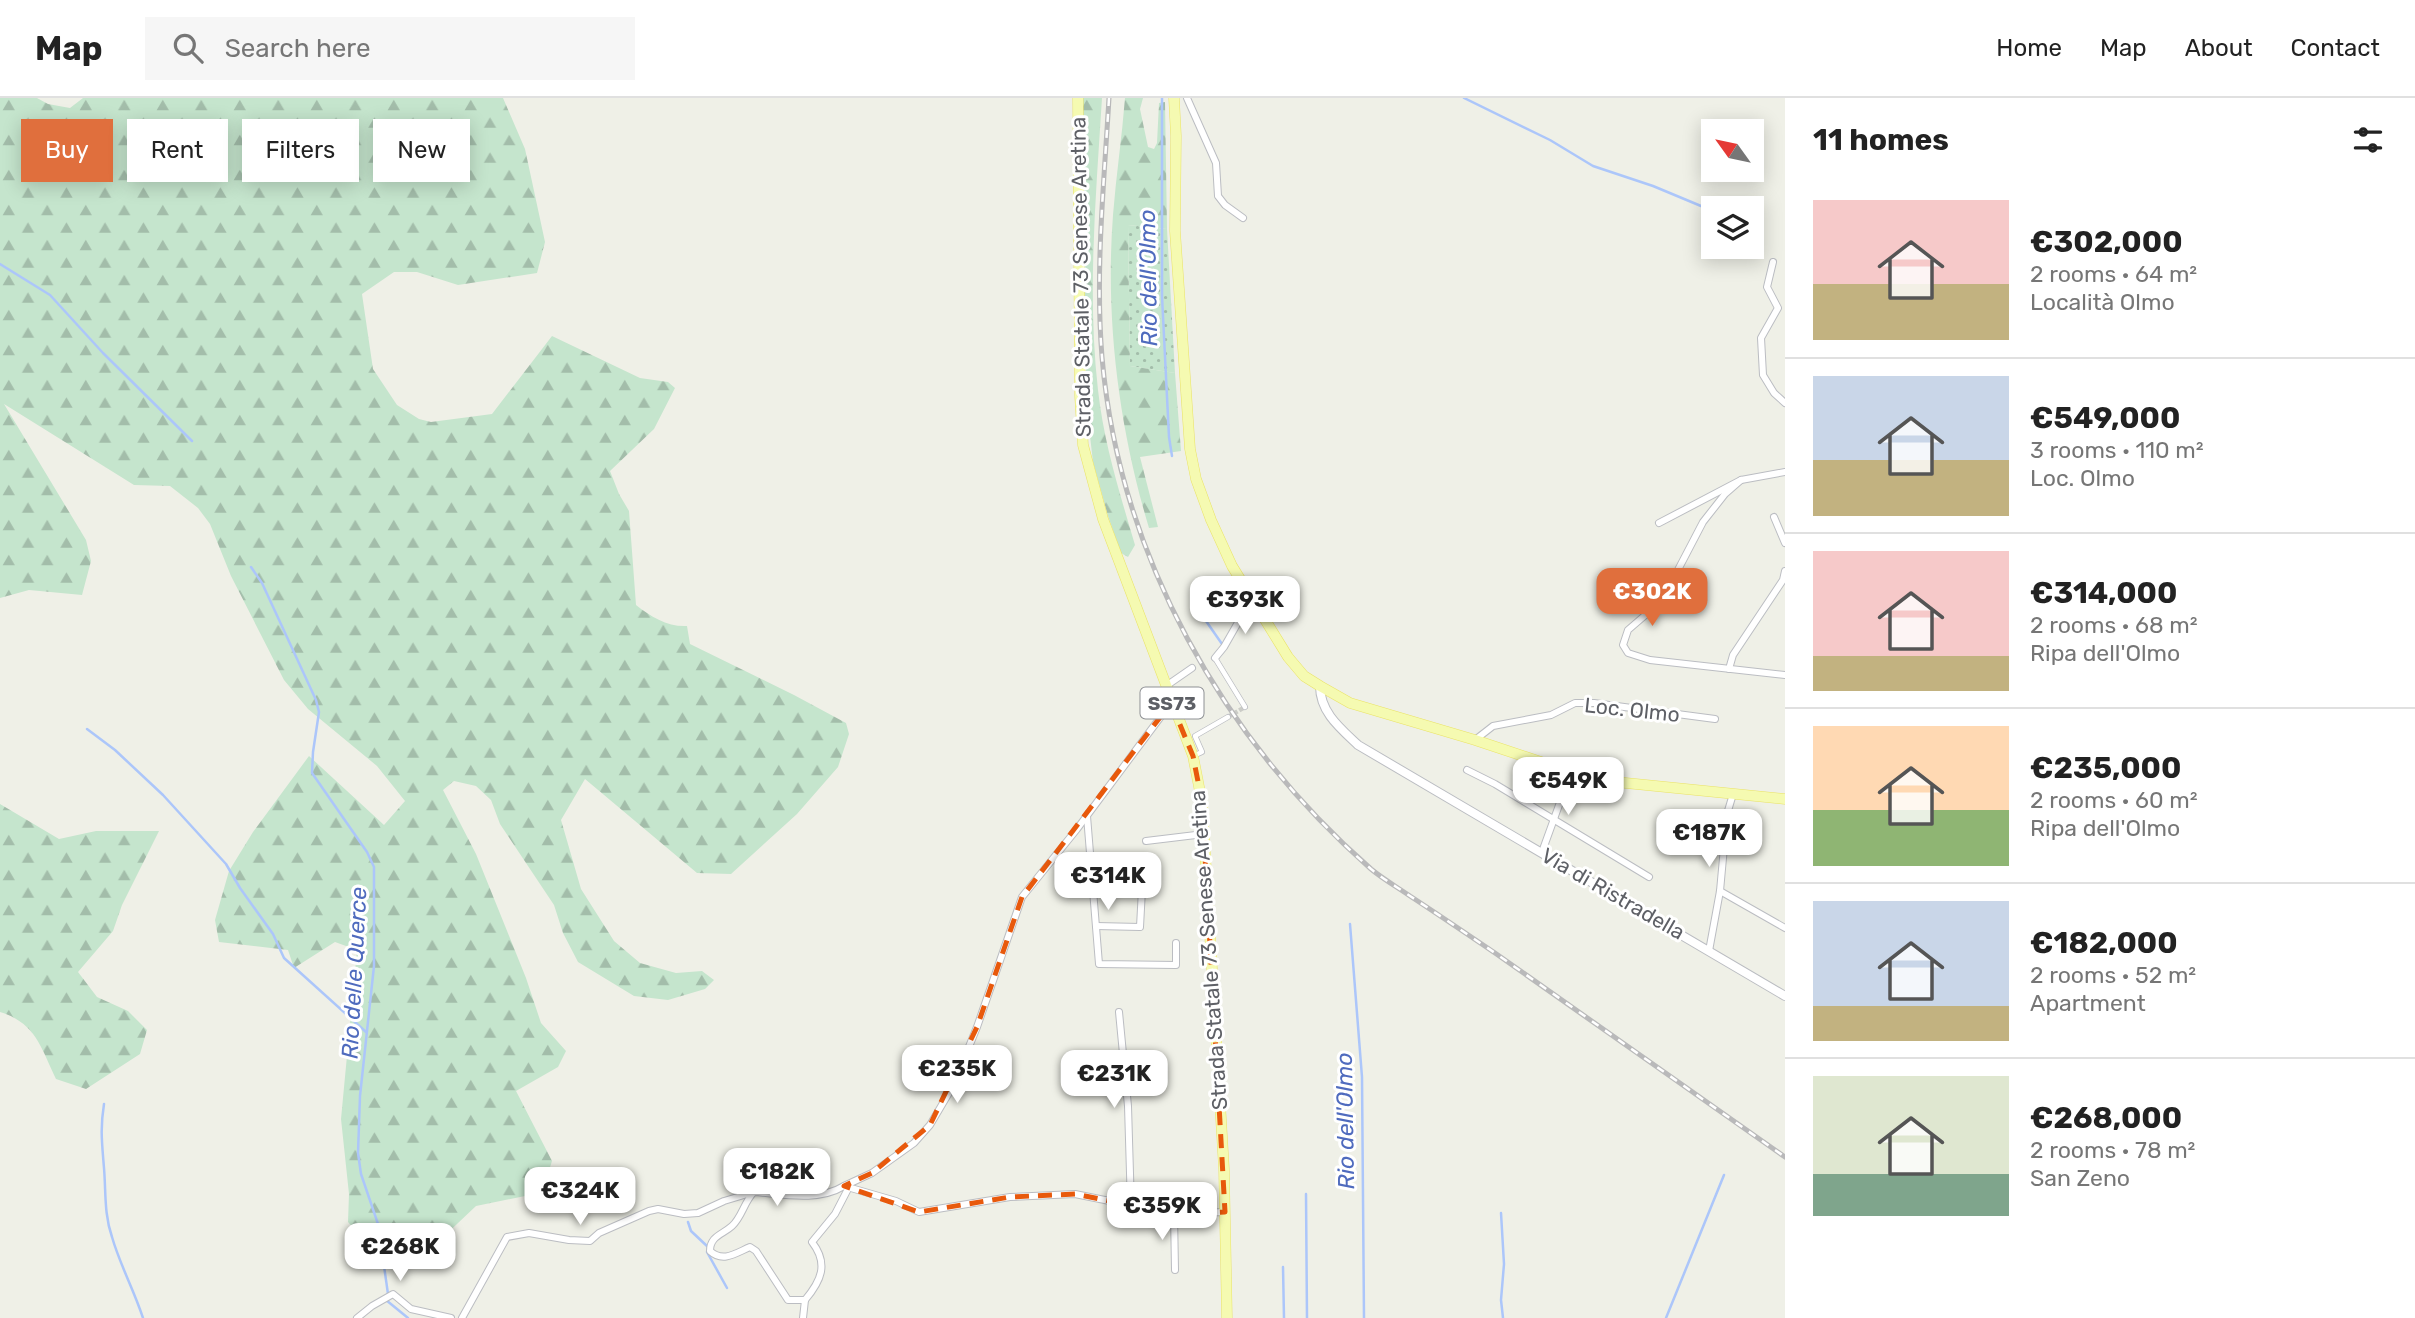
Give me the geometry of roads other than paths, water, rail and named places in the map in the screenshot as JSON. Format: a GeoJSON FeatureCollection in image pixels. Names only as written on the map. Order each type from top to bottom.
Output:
{"type":"FeatureCollection","features":[{"type":"Feature","properties":{"kind":"main road","name":"Strada Statale 73 Senese Aretina"},"geometry":{"type":"LineString","coordinates":[[1078,98],[1080,396],[1083,445],[1103,519],[1193,756],[1202,802],[1225,1212],[1227,1318]]}},
{"type":"Feature","properties":{"kind":"main road"},"geometry":{"type":"LineString","coordinates":[[1174,98],[1177,136],[1175,231],[1191,449],[1196,479],[1232,566],[1288,657],[1304,676],[1350,703],[1571,772],[1616,782],[1785,799]]}},
{"type":"Feature","properties":{"kind":"street"},"geometry":{"type":"LineString","coordinates":[[1187,98],[1216,163],[1218,196],[1225,205],[1243,218]]}},
{"type":"Feature","properties":{"kind":"street"},"geometry":{"type":"LineString","coordinates":[[1773,262],[1767,287],[1778,308],[1761,338],[1763,375],[1774,393],[1785,403]]}},
{"type":"Feature","properties":{"kind":"street"},"geometry":{"type":"LineString","coordinates":[[1659,523],[1741,480],[1785,472]]}},
{"type":"Feature","properties":{"kind":"street"},"geometry":{"type":"LineString","coordinates":[[1741,480],[1703,522],[1668,589],[1657,605],[1628,630],[1623,645],[1628,653],[1637,657],[1785,675]]}},
{"type":"Feature","properties":{"kind":"street"},"geometry":{"type":"LineString","coordinates":[[1774,517],[1785,543]]}},
{"type":"Feature","properties":{"kind":"street"},"geometry":{"type":"LineString","coordinates":[[1729,669],[1733,655],[1783,580],[1785,571]]}},
{"type":"Feature","properties":{"kind":"street"},"geometry":{"type":"LineString","coordinates":[[1245,707],[1215,658],[1252,597]]}},
{"type":"Feature","properties":{"kind":"street"},"geometry":{"type":"LineString","coordinates":[[1166,686],[1192,668]]}},
{"type":"Feature","properties":{"kind":"street","name":"Via di Ristradella"},"geometry":{"type":"LineString","coordinates":[[1320,686],[1320,697],[1332,720],[1358,745],[1785,996]]}},
{"type":"Feature","properties":{"kind":"street"},"geometry":{"type":"LineString","coordinates":[[462,1318],[506,1237],[529,1233],[590,1241],[600,1233],[658,1209],[684,1214],[698,1213],[724,1201],[754,1192],[818,1194],[847,1186],[914,1143],[930,1125],[953,1086],[977,1027],[1022,897],[1087,816],[1171,703]]}},
{"type":"Feature","properties":{"kind":"street","name":"Loc. Olmo"},"geometry":{"type":"LineString","coordinates":[[1475,740],[1493,726],[1551,715],[1575,703],[1715,719]]}},
{"type":"Feature","properties":{"kind":"street"},"geometry":{"type":"LineString","coordinates":[[1193,756],[1202,752],[1195,736],[1228,717]]}},
{"type":"Feature","properties":{"kind":"street"},"geometry":{"type":"LineString","coordinates":[[1467,770],[1495,784],[1649,877]]}},
{"type":"Feature","properties":{"kind":"street"},"geometry":{"type":"LineString","coordinates":[[1542,852],[1571,772]]}},
{"type":"Feature","properties":{"kind":"street"},"geometry":{"type":"LineString","coordinates":[[1709,951],[1720,891],[1727,814],[1733,794]]}},
{"type":"Feature","properties":{"kind":"street"},"geometry":{"type":"LineString","coordinates":[[1087,816],[1099,964],[1176,965],[1176,943]]}},
{"type":"Feature","properties":{"kind":"street"},"geometry":{"type":"LineString","coordinates":[[1146,841],[1205,834]]}},
{"type":"Feature","properties":{"kind":"street"},"geometry":{"type":"LineString","coordinates":[[1096,926],[1140,927],[1142,889]]}},
{"type":"Feature","properties":{"kind":"street"},"geometry":{"type":"LineString","coordinates":[[1720,891],[1785,928]]}},
{"type":"Feature","properties":{"kind":"street"},"geometry":{"type":"LineString","coordinates":[[1119,1012],[1128,1106],[1131,1207]]}},
{"type":"Feature","properties":{"kind":"street"},"geometry":{"type":"LineString","coordinates":[[847,1186],[896,1200],[919,1212],[1010,1197],[1076,1194],[1174,1214],[1225,1212]]}},
{"type":"Feature","properties":{"kind":"street"},"geometry":{"type":"LineString","coordinates":[[803,1318],[805,1300],[823,1273],[822,1259],[812,1242],[835,1214],[847,1186]]}},
{"type":"Feature","properties":{"kind":"street"},"geometry":{"type":"LineString","coordinates":[[754,1192],[736,1221],[712,1240],[710,1251],[716,1257],[724,1258],[750,1247],[756,1251],[788,1300],[805,1300]]}},
{"type":"Feature","properties":{"kind":"street"},"geometry":{"type":"LineString","coordinates":[[1174,1214],[1175,1270]]}},
{"type":"Feature","properties":{"kind":"street"},"geometry":{"type":"LineString","coordinates":[[357,1318],[393,1294],[411,1309],[451,1318]]}},
{"type":"Feature","properties":{"kind":"waterway","name":"Rio dell'Olmo"},"geometry":{"type":"LineString","coordinates":[[1162,98],[1162,296],[1172,456]]}},
{"type":"Feature","properties":{"kind":"waterway","name":"Rio dell'Olmo"},"geometry":{"type":"LineString","coordinates":[[1464,98],[1550,140],[1593,166],[1701,206]]}},
{"type":"Feature","properties":{"kind":"waterway"},"geometry":{"type":"LineString","coordinates":[[0,264],[50,295],[103,353],[192,441]]}},
{"type":"Feature","properties":{"kind":"waterway","name":"Rio delle Querce"},"geometry":{"type":"LineString","coordinates":[[251,567],[262,583],[316,700],[319,712],[312,773],[367,852],[374,867],[374,966],[360,1096],[358,1153],[361,1174],[378,1224],[388,1294]]}},
{"type":"Feature","properties":{"kind":"waterway","name":"Rio dell'Olmo"},"geometry":{"type":"LineString","coordinates":[[1206,621],[1222,644]]}},
{"type":"Feature","properties":{"kind":"waterway"},"geometry":{"type":"LineString","coordinates":[[87,729],[115,750],[163,795],[226,864],[273,934],[284,958],[366,1032]]}},
{"type":"Feature","properties":{"kind":"waterway","name":"Rio dell'Olmo"},"geometry":{"type":"LineString","coordinates":[[1350,924],[1362,1077],[1364,1318]]}},
{"type":"Feature","properties":{"kind":"waterway"},"geometry":{"type":"LineString","coordinates":[[104,1104],[102,1136],[109,1228],[143,1318]]}},
{"type":"Feature","properties":{"kind":"waterway"},"geometry":{"type":"LineString","coordinates":[[1666,1318],[1724,1175]]}},
{"type":"Feature","properties":{"kind":"waterway"},"geometry":{"type":"LineString","coordinates":[[1306,1194],[1307,1318]]}},
{"type":"Feature","properties":{"kind":"waterway"},"geometry":{"type":"LineString","coordinates":[[1501,1213],[1503,1318]]}},
{"type":"Feature","properties":{"kind":"waterway"},"geometry":{"type":"LineString","coordinates":[[688,1222],[691,1231],[708,1247],[707,1252],[727,1288]]}},
{"type":"Feature","properties":{"kind":"waterway"},"geometry":{"type":"LineString","coordinates":[[1283,1267],[1284,1318]]}},
{"type":"Feature","properties":{"kind":"waterway","name":"Rio delle Querce"},"geometry":{"type":"LineString","coordinates":[[386,1300],[408,1318]]}},
{"type":"Feature","properties":{"kind":"tunnel"},"geometry":{"type":"LineString","coordinates":[[1228,717],[1245,707]]}},
{"type":"Feature","properties":{"kind":"railway"},"geometry":{"type":"LineString","coordinates":[[1109,98],[1099,292],[1102,357],[1112,431],[1130,502],[1156,572],[1187,638],[1225,702],[1269,762],[1318,818],[1371,869],[1785,1157]]}}]}
